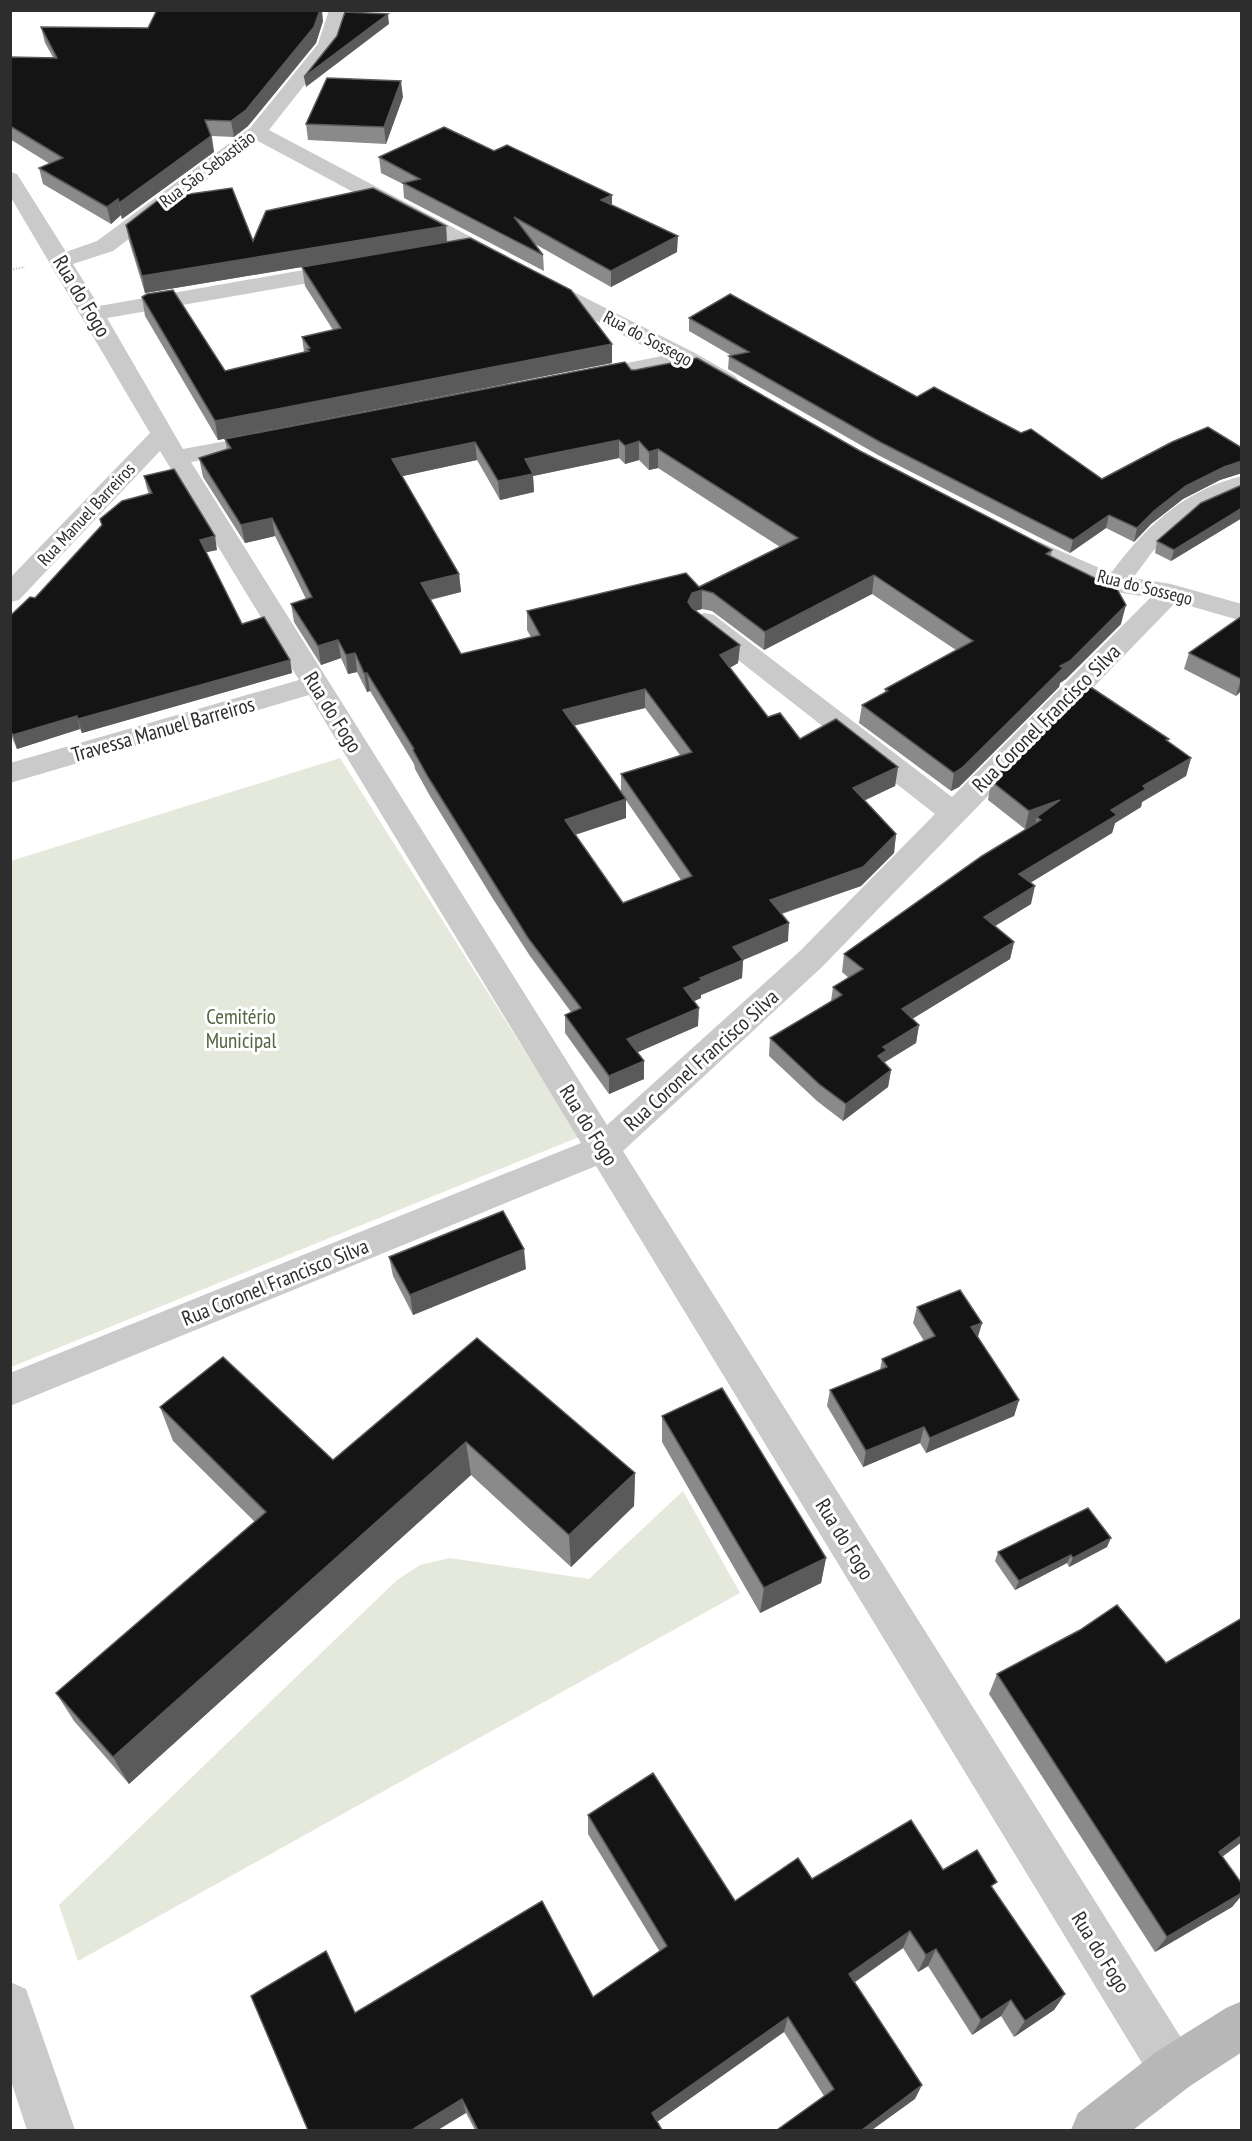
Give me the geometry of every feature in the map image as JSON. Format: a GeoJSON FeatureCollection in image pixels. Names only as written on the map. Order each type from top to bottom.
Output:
{"type":"FeatureCollection","features":[{"type":"Feature","properties":{"kind":"main road"},"geometry":{"type":"LineString","coordinates":[[1095,2130],[1173,2069],[1242,2024]]}},
{"type":"Feature","properties":{"kind":"street","name":"Rua São Sebastião"},"geometry":{"type":"LineString","coordinates":[[62,261],[105,246],[257,132],[327,45],[338,10]]}},
{"type":"Feature","properties":{"kind":"street","name":"Rua do Sossego"},"geometry":{"type":"LineString","coordinates":[[257,132],[687,358],[747,393]]}},
{"type":"Feature","properties":{"kind":"street","name":"Rua do Fogo"},"geometry":{"type":"LineString","coordinates":[[10,178],[62,261],[169,446],[315,684],[1173,2069]]}},
{"type":"Feature","properties":{"kind":"street"},"geometry":{"type":"LineString","coordinates":[[439,253],[473,247]]}},
{"type":"Feature","properties":{"kind":"street"},"geometry":{"type":"LineString","coordinates":[[93,314],[370,265]]}},
{"type":"Feature","properties":{"kind":"street"},"geometry":{"type":"LineString","coordinates":[[559,383],[687,358]]}},
{"type":"Feature","properties":{"kind":"street"},"geometry":{"type":"LineString","coordinates":[[169,446],[292,435]]}},
{"type":"Feature","properties":{"kind":"street","name":"Rua Manuel Barreiros"},"geometry":{"type":"LineString","coordinates":[[10,594],[169,446]]}},
{"type":"Feature","properties":{"kind":"street"},"geometry":{"type":"LineString","coordinates":[[1116,584],[1144,546],[1188,507],[1242,483]]}},
{"type":"Feature","properties":{"kind":"street","name":"Rua do Sossego"},"geometry":{"type":"LineString","coordinates":[[1013,538],[1055,559],[1116,584],[1171,592],[1242,613]]}},
{"type":"Feature","properties":{"kind":"street","name":"Rua Coronel Francisco Silva"},"geometry":{"type":"LineString","coordinates":[[10,1390],[604,1148],[811,958],[952,812],[1171,592]]}},
{"type":"Feature","properties":{"kind":"street"},"geometry":{"type":"LineString","coordinates":[[702,619],[952,812]]}},
{"type":"Feature","properties":{"kind":"street","name":"Travessa Manuel Barreiros"},"geometry":{"type":"LineString","coordinates":[[10,773],[315,684]]}},
{"type":"Feature","properties":{"kind":"street"},"geometry":{"type":"LineString","coordinates":[[10,2005],[51,2130]]}},
{"type":"Feature","properties":{"kind":"green space","name":"Cemitério Municipal"},"geometry":{"type":"Polygon","coordinates":[[[340,758],[579,1137],[11,1367],[11,861],[340,758]]]}},
{"type":"Feature","properties":{"kind":"green space"},"geometry":{"type":"Polygon","coordinates":[[[683,1491],[740,1593],[78,1961],[59,1905],[397,1580],[420,1565],[450,1558],[589,1579],[683,1491]]]}},
{"type":"Feature","properties":{"kind":"building"},"geometry":{"type":"Polygon","coordinates":[[[157,10],[320,10],[314,27],[246,110],[231,121],[205,120],[211,136],[119,203],[118,199],[107,207],[39,168],[63,158],[10,126],[10,57],[57,58],[41,27],[148,28],[157,10]]]}},
{"type":"Feature","properties":{"kind":"building"},"geometry":{"type":"Polygon","coordinates":[[[345,12],[388,14],[304,77],[337,36],[345,12]]]}},
{"type":"Feature","properties":{"kind":"building"},"geometry":{"type":"Polygon","coordinates":[[[327,78],[401,81],[384,127],[306,124],[327,78]]]}},
{"type":"Feature","properties":{"kind":"building"},"geometry":{"type":"Polygon","coordinates":[[[444,127],[494,151],[507,145],[612,195],[601,200],[678,236],[611,271],[514,217],[543,255],[403,183],[420,179],[379,157],[444,127]]]}},
{"type":"Feature","properties":{"kind":"building"},"geometry":{"type":"Polygon","coordinates":[[[232,188],[253,241],[266,211],[373,188],[446,226],[142,276],[126,225],[161,198],[232,188]]]}},
{"type":"Feature","properties":{"kind":"building"},"geometry":{"type":"Polygon","coordinates":[[[470,238],[571,290],[612,344],[215,421],[142,297],[147,294],[173,290],[225,371],[309,351],[307,349],[310,348],[302,337],[341,328],[302,267],[470,238]]]}},
{"type":"Feature","properties":{"kind":"building"},"geometry":{"type":"Polygon","coordinates":[[[730,294],[917,397],[934,387],[1021,433],[1031,429],[1102,479],[1172,442],[1208,427],[1242,448],[1242,461],[1224,467],[1186,486],[1154,511],[1137,528],[1109,515],[1073,540],[880,442],[729,356],[749,352],[689,318],[730,294]]]}},
{"type":"Feature","properties":{"kind":"building"},"geometry":{"type":"Polygon","coordinates":[[[697,358],[860,451],[1052,550],[1046,554],[1117,589],[1126,605],[1070,661],[1060,666],[1063,668],[962,768],[954,773],[862,705],[888,691],[885,689],[973,641],[874,575],[765,632],[713,593],[702,590],[692,593],[688,602],[692,608],[740,645],[720,655],[768,717],[780,713],[800,739],[836,719],[898,767],[853,788],[896,834],[863,867],[770,900],[789,923],[733,947],[743,960],[700,978],[702,980],[684,988],[699,1008],[627,1039],[644,1061],[609,1076],[565,1015],[581,1008],[528,938],[428,777],[414,749],[367,673],[364,673],[355,653],[346,655],[338,640],[318,646],[291,604],[312,597],[272,518],[241,525],[199,458],[231,448],[225,439],[625,362],[631,370],[697,358]],[[619,440],[525,459],[533,474],[498,481],[475,442],[392,459],[459,574],[421,583],[461,654],[540,635],[527,611],[686,573],[699,587],[798,538],[658,449],[649,452],[639,441],[625,446],[619,440]],[[645,689],[563,710],[626,799],[565,820],[623,903],[692,876],[621,774],[692,752],[645,689]]]}},
{"type":"Feature","properties":{"kind":"building"},"geometry":{"type":"Polygon","coordinates":[[[174,469],[215,536],[200,540],[242,624],[264,617],[290,660],[13,735],[10,730],[10,616],[30,597],[35,598],[102,525],[100,519],[122,501],[152,493],[144,476],[174,469]]]}},
{"type":"Feature","properties":{"kind":"building"},"geometry":{"type":"Polygon","coordinates":[[[1242,485],[1242,508],[1174,550],[1157,541],[1201,503],[1242,485]]]}},
{"type":"Feature","properties":{"kind":"building"},"geometry":{"type":"Polygon","coordinates":[[[1242,616],[1241,679],[1189,653],[1242,616]]]}},
{"type":"Feature","properties":{"kind":"building"},"geometry":{"type":"Polygon","coordinates":[[[1086,684],[1169,739],[1166,740],[1191,758],[1143,786],[1146,789],[1111,810],[1117,815],[1019,874],[1035,886],[984,917],[1014,942],[902,1009],[919,1025],[883,1047],[887,1050],[878,1056],[891,1070],[846,1104],[819,1084],[770,1038],[842,995],[833,987],[863,969],[844,954],[982,856],[1041,820],[1037,817],[1060,800],[1029,811],[991,781],[1086,684]]]}},
{"type":"Feature","properties":{"kind":"building"},"geometry":{"type":"Polygon","coordinates":[[[503,1211],[524,1249],[410,1295],[389,1257],[503,1211]]]}},
{"type":"Feature","properties":{"kind":"building"},"geometry":{"type":"Polygon","coordinates":[[[960,1290],[982,1323],[971,1327],[1019,1400],[930,1438],[924,1427],[866,1451],[830,1390],[887,1367],[882,1359],[935,1336],[917,1307],[960,1290]]]}},
{"type":"Feature","properties":{"kind":"building"},"geometry":{"type":"Polygon","coordinates":[[[477,1338],[635,1473],[569,1535],[466,1442],[113,1757],[56,1693],[266,1512],[160,1407],[223,1357],[333,1460],[477,1338]]]}},
{"type":"Feature","properties":{"kind":"building"},"geometry":{"type":"Polygon","coordinates":[[[722,1388],[826,1558],[764,1588],[662,1416],[722,1388]]]}},
{"type":"Feature","properties":{"kind":"building"},"geometry":{"type":"Polygon","coordinates":[[[1088,1508],[1111,1538],[1073,1558],[1071,1555],[1019,1581],[998,1552],[1088,1508]]]}},
{"type":"Feature","properties":{"kind":"building"},"geometry":{"type":"Polygon","coordinates":[[[1117,1605],[1166,1663],[1242,1618],[1242,1835],[1219,1852],[1242,1884],[1242,1893],[1167,1937],[997,1674],[1080,1630],[1117,1605]]]}},
{"type":"Feature","properties":{"kind":"building"},"geometry":{"type":"Polygon","coordinates":[[[653,1773],[735,1901],[798,1858],[812,1879],[911,1820],[943,1870],[977,1850],[997,1882],[991,1886],[1065,1994],[1025,2021],[1011,2000],[981,2020],[936,1949],[926,1955],[910,1931],[849,1974],[922,2085],[862,2130],[777,2130],[834,2089],[788,2017],[652,2113],[662,2130],[478,2130],[462,2099],[412,2130],[308,2130],[251,1996],[326,1951],[355,2013],[542,1901],[593,1997],[667,1946],[588,1815],[653,1773]]]}}]}
